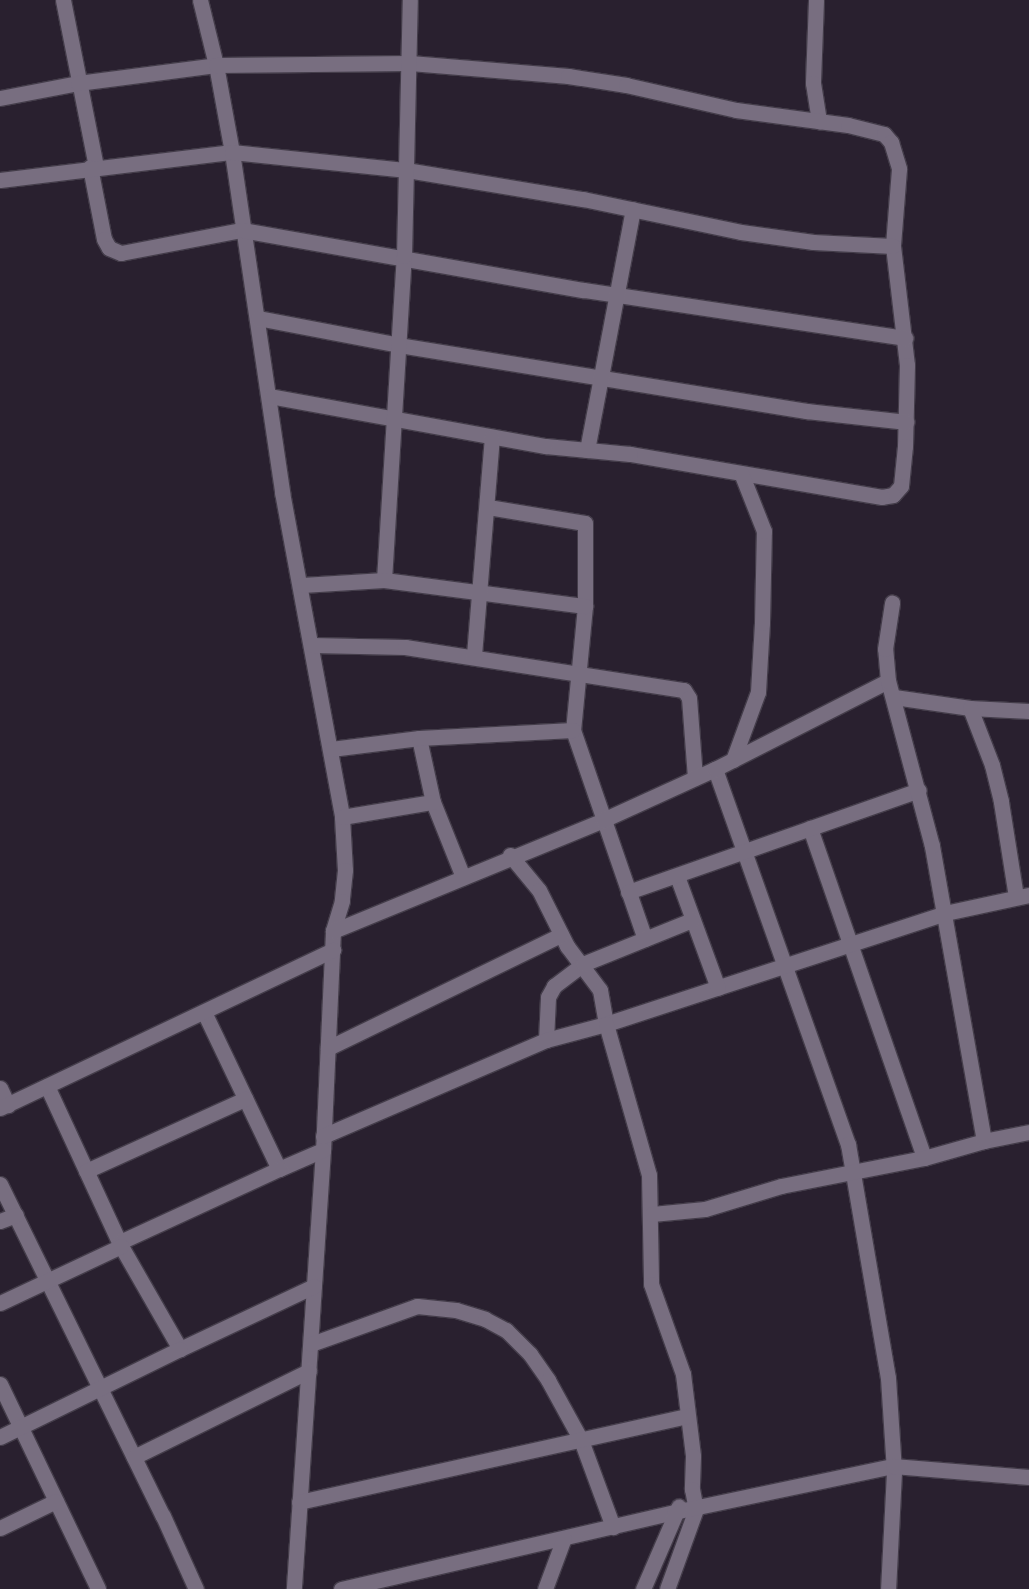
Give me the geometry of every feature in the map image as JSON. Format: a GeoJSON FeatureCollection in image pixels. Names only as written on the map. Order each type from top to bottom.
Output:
{"type":"FeatureCollection","features":[{"type":"Feature","properties":{"kind":"street"},"geometry":{"type":"LineString","coordinates":[[63,0],[104,238],[114,251],[132,253],[242,230],[404,256],[618,295],[905,338]]}},
{"type":"Feature","properties":{"kind":"street"},"geometry":{"type":"LineString","coordinates":[[200,0],[216,65],[232,152],[242,230],[270,396],[281,483],[302,585],[342,817],[345,870],[342,901],[333,931],[323,1143],[294,1589]]}},
{"type":"Feature","properties":{"kind":"street"},"geometry":{"type":"LineString","coordinates":[[384,580],[392,416],[404,256],[410,0]]}},
{"type":"Feature","properties":{"kind":"street"},"geometry":{"type":"LineString","coordinates":[[816,0],[813,83],[819,122]]}},
{"type":"Feature","properties":{"kind":"street"},"geometry":{"type":"LineString","coordinates":[[0,98],[78,83],[216,65],[410,64],[568,76],[736,110],[880,132],[889,138],[899,169],[893,246],[905,338],[906,422],[901,486],[888,497],[630,454],[492,437],[392,416],[270,396]]}},
{"type":"Feature","properties":{"kind":"street"},"geometry":{"type":"LineString","coordinates":[[0,180],[93,167],[232,152],[407,170],[633,209],[741,232],[813,242],[893,246]]}},
{"type":"Feature","properties":{"kind":"street"},"geometry":{"type":"LineString","coordinates":[[587,450],[633,209]]}},
{"type":"Feature","properties":{"kind":"street"},"geometry":{"type":"LineString","coordinates":[[258,318],[398,345],[807,411],[906,422]]}},
{"type":"Feature","properties":{"kind":"street"},"geometry":{"type":"LineString","coordinates":[[474,656],[477,591],[488,507],[492,437]]}},
{"type":"Feature","properties":{"kind":"street"},"geometry":{"type":"LineString","coordinates":[[733,760],[758,692],[762,623],[764,531],[742,473]]}},
{"type":"Feature","properties":{"kind":"street"},"geometry":{"type":"LineString","coordinates":[[488,507],[585,523],[584,606],[573,730],[645,939]]}},
{"type":"Feature","properties":{"kind":"street"},"geometry":{"type":"LineString","coordinates":[[302,585],[384,580],[584,606]]}},
{"type":"Feature","properties":{"kind":"street"},"geometry":{"type":"LineString","coordinates":[[892,603],[885,649],[888,681],[919,790],[944,913],[984,1141]]}},
{"type":"Feature","properties":{"kind":"street"},"geometry":{"type":"LineString","coordinates":[[312,645],[369,645],[474,656],[684,690],[689,698],[695,778]]}},
{"type":"Feature","properties":{"kind":"street"},"geometry":{"type":"LineString","coordinates":[[333,931],[510,855],[603,820],[715,769],[888,681]]}},
{"type":"Feature","properties":{"kind":"street"},"geometry":{"type":"LineString","coordinates":[[894,697],[970,708],[1029,711]]}},
{"type":"Feature","properties":{"kind":"street"},"geometry":{"type":"LineString","coordinates":[[0,1303],[48,1282],[120,1244],[280,1169],[323,1143],[546,1040],[606,1024],[944,913],[1022,896],[992,765],[970,708]]}},
{"type":"Feature","properties":{"kind":"street"},"geometry":{"type":"LineString","coordinates":[[331,749],[419,738],[573,730]]}},
{"type":"Feature","properties":{"kind":"street"},"geometry":{"type":"LineString","coordinates":[[419,738],[433,802],[462,877]]}},
{"type":"Feature","properties":{"kind":"street"},"geometry":{"type":"LineString","coordinates":[[715,769],[848,1144],[888,1378],[894,1466],[888,1589]]}},
{"type":"Feature","properties":{"kind":"street"},"geometry":{"type":"LineString","coordinates":[[628,892],[919,790]]}},
{"type":"Feature","properties":{"kind":"street"},"geometry":{"type":"LineString","coordinates":[[342,817],[433,802]]}},
{"type":"Feature","properties":{"kind":"street"},"geometry":{"type":"LineString","coordinates":[[810,828],[924,1158]]}},
{"type":"Feature","properties":{"kind":"street"},"geometry":{"type":"LineString","coordinates":[[510,855],[539,890],[561,935],[583,964],[603,997],[606,1024],[649,1175],[652,1214],[651,1284],[683,1374],[693,1456],[692,1489],[696,1509],[667,1589]]}},
{"type":"Feature","properties":{"kind":"street"},"geometry":{"type":"LineString","coordinates":[[677,876],[718,988]]}},
{"type":"Feature","properties":{"kind":"street"},"geometry":{"type":"LineString","coordinates":[[546,1040],[549,992],[583,964],[692,920]]}},
{"type":"Feature","properties":{"kind":"street"},"geometry":{"type":"LineString","coordinates":[[328,1048],[561,935]]}},
{"type":"Feature","properties":{"kind":"street"},"geometry":{"type":"LineString","coordinates":[[0,1088],[4,1106],[333,950]]}},
{"type":"Feature","properties":{"kind":"street"},"geometry":{"type":"LineString","coordinates":[[204,1012],[280,1169]]}},
{"type":"Feature","properties":{"kind":"street"},"geometry":{"type":"LineString","coordinates":[[47,1086],[120,1244],[180,1349]]}},
{"type":"Feature","properties":{"kind":"street"},"geometry":{"type":"LineString","coordinates":[[86,1171],[245,1099]]}},
{"type":"Feature","properties":{"kind":"street"},"geometry":{"type":"LineString","coordinates":[[652,1214],[705,1209],[782,1186],[924,1158],[984,1141],[1029,1132]]}},
{"type":"Feature","properties":{"kind":"street"},"geometry":{"type":"LineString","coordinates":[[0,1184],[101,1388],[196,1589]]}},
{"type":"Feature","properties":{"kind":"street"},"geometry":{"type":"LineString","coordinates":[[0,1222],[16,1215]]}},
{"type":"Feature","properties":{"kind":"street"},"geometry":{"type":"LineString","coordinates":[[0,1437],[314,1286]]}},
{"type":"Feature","properties":{"kind":"street"},"geometry":{"type":"LineString","coordinates":[[311,1344],[417,1306],[456,1310],[485,1319],[506,1330],[530,1354],[548,1380],[581,1440],[614,1527]]}},
{"type":"Feature","properties":{"kind":"street"},"geometry":{"type":"LineString","coordinates":[[134,1457],[309,1371]]}},
{"type":"Feature","properties":{"kind":"street"},"geometry":{"type":"LineString","coordinates":[[0,1384],[98,1589]]}},
{"type":"Feature","properties":{"kind":"street"},"geometry":{"type":"LineString","coordinates":[[299,1502],[688,1416]]}},
{"type":"Feature","properties":{"kind":"street"},"geometry":{"type":"LineString","coordinates":[[341,1589],[674,1512],[696,1509],[894,1466],[1029,1477]]}},
{"type":"Feature","properties":{"kind":"street"},"geometry":{"type":"LineString","coordinates":[[643,1589],[674,1512],[692,1489]]}},
{"type":"Feature","properties":{"kind":"street"},"geometry":{"type":"LineString","coordinates":[[0,1528],[56,1502]]}},
{"type":"Feature","properties":{"kind":"street"},"geometry":{"type":"LineString","coordinates":[[545,1589],[564,1538]]}}]}
